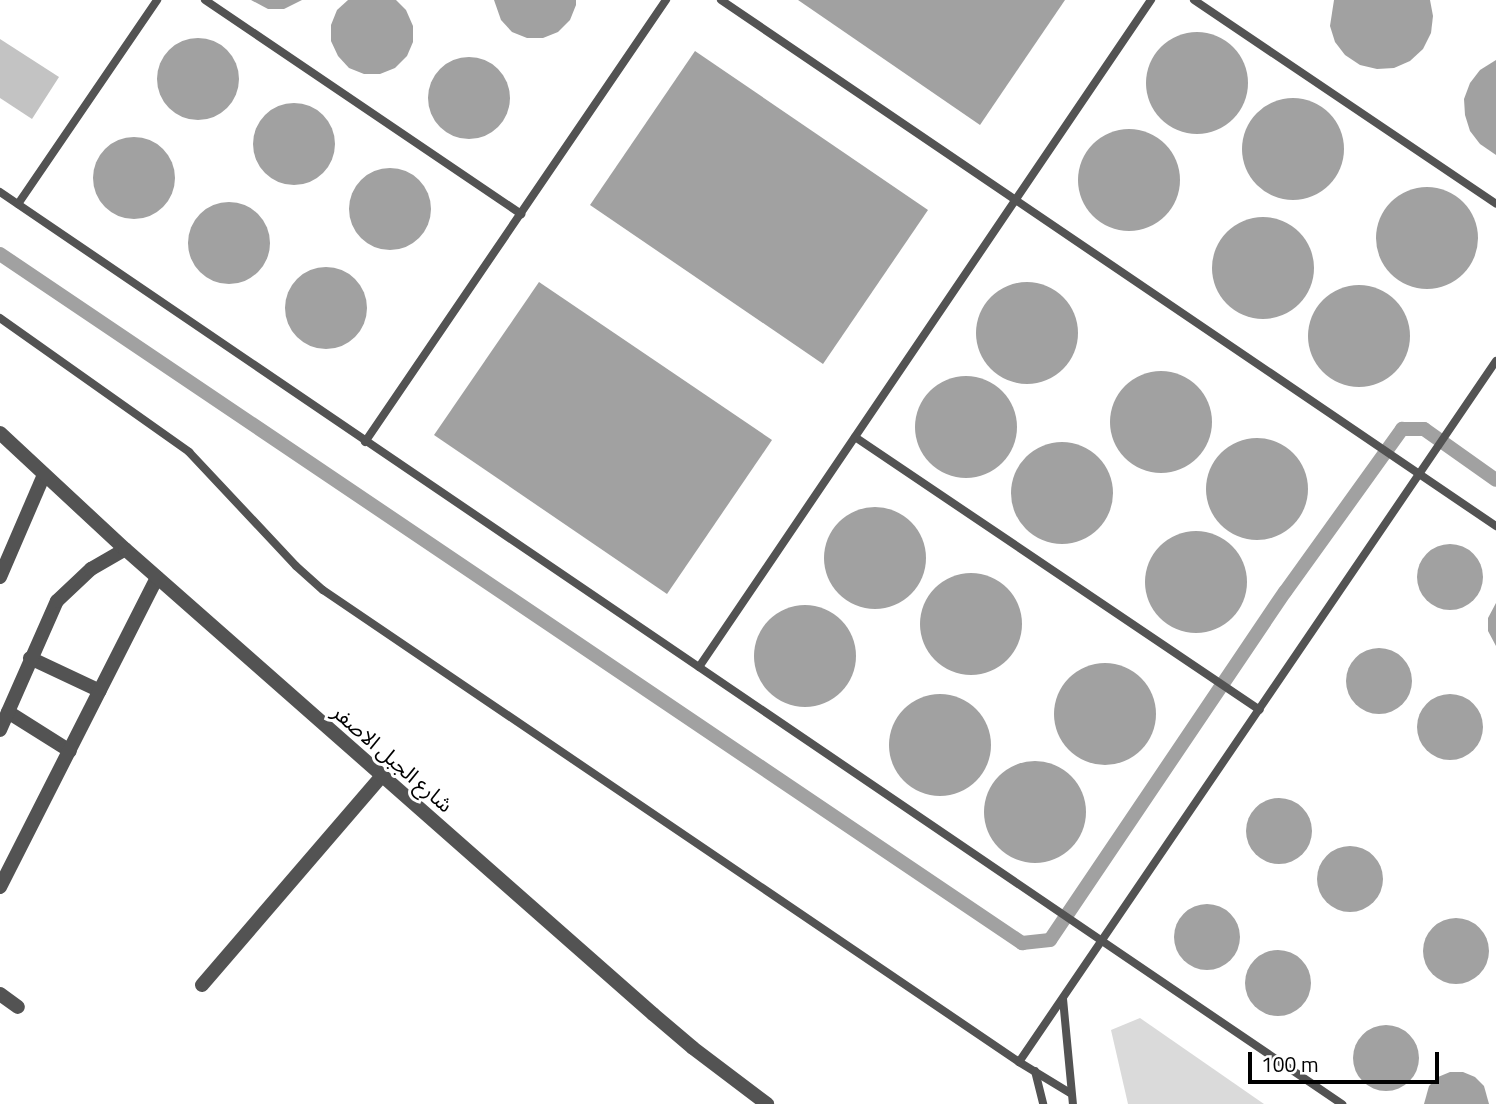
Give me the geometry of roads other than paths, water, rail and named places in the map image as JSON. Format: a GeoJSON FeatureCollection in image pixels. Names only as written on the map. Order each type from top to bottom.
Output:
{"type":"FeatureCollection","features":[{"type":"Feature","properties":{"kind":"street","name":"شارع الجبل الاصفر"},"geometry":{"type":"LineString","coordinates":[[2,439],[692,1048],[767,1104]]}},
{"type":"Feature","properties":{"kind":"street"},"geometry":{"type":"LineString","coordinates":[[0,577],[44,475]]}},
{"type":"Feature","properties":{"kind":"street"},"geometry":{"type":"LineString","coordinates":[[0,730],[57,601],[91,569],[124,549]]}},
{"type":"Feature","properties":{"kind":"street"},"geometry":{"type":"LineString","coordinates":[[0,887],[157,577]]}},
{"type":"Feature","properties":{"kind":"street"},"geometry":{"type":"LineString","coordinates":[[30,658],[100,691]]}},
{"type":"Feature","properties":{"kind":"street"},"geometry":{"type":"LineString","coordinates":[[8,712],[69,751]]}},
{"type":"Feature","properties":{"kind":"street"},"geometry":{"type":"LineString","coordinates":[[202,985],[382,776]]}},
{"type":"Feature","properties":{"kind":"street"},"geometry":{"type":"LineString","coordinates":[[0,994],[18,1007]]}},
{"type":"Feature","properties":{"kind":"lane"},"geometry":{"type":"LineString","coordinates":[[18,204],[156,0]]}},
{"type":"Feature","properties":{"kind":"lane"},"geometry":{"type":"LineString","coordinates":[[205,0],[521,214]]}},
{"type":"Feature","properties":{"kind":"lane"},"geometry":{"type":"LineString","coordinates":[[365,442],[666,0]]}},
{"type":"Feature","properties":{"kind":"lane"},"geometry":{"type":"LineString","coordinates":[[721,0],[1496,526]]}},
{"type":"Feature","properties":{"kind":"lane"},"geometry":{"type":"LineString","coordinates":[[699,667],[1151,0]]}},
{"type":"Feature","properties":{"kind":"lane"},"geometry":{"type":"LineString","coordinates":[[1194,0],[1496,204]]}},
{"type":"Feature","properties":{"kind":"lane"},"geometry":{"type":"LineString","coordinates":[[0,192],[1342,1104]]}},
{"type":"Feature","properties":{"kind":"lane"},"geometry":{"type":"LineString","coordinates":[[0,318],[189,452],[323,590],[1019,1062],[1070,1093]]}},
{"type":"Feature","properties":{"kind":"lane"},"geometry":{"type":"LineString","coordinates":[[1019,1062],[1496,360]]}},
{"type":"Feature","properties":{"kind":"lane"},"geometry":{"type":"LineString","coordinates":[[855,437],[1259,710]]}},
{"type":"Feature","properties":{"kind":"lane"},"geometry":{"type":"LineString","coordinates":[[1063,999],[1073,1104]]}},
{"type":"Feature","properties":{"kind":"lane"},"geometry":{"type":"LineString","coordinates":[[1035,1071],[1043,1104]]}},
{"type":"Feature","properties":{"kind":"waterway"},"geometry":{"type":"LineString","coordinates":[[0,254],[1022,943],[1050,940],[1285,592],[1402,429],[1424,429],[1496,480]]}}]}
